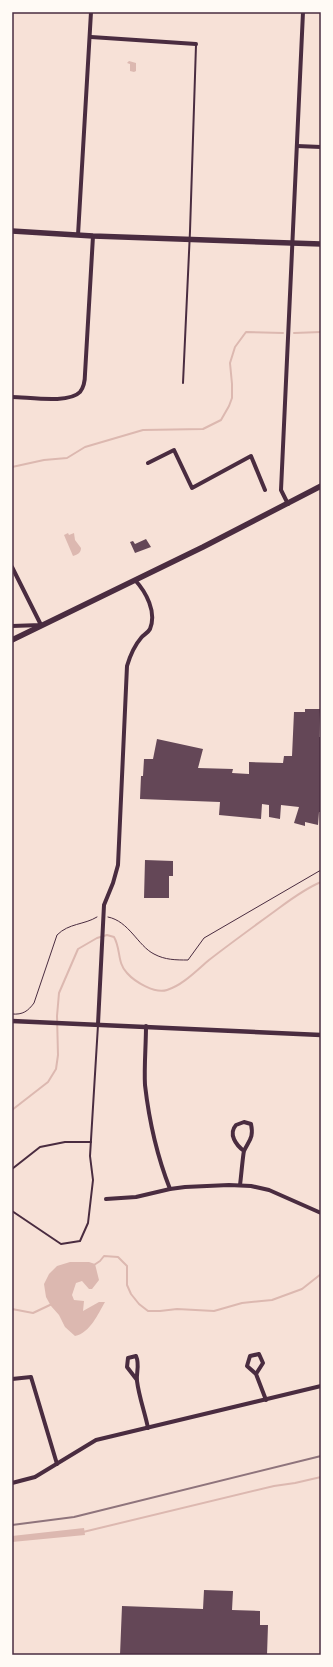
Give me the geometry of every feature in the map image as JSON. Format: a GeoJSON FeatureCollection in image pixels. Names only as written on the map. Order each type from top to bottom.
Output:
{"type":"FeatureCollection","features":[{"type":"Feature","properties":{"kind":"main road"},"geometry":{"type":"LineString","coordinates":[[12,231],[93,236],[321,244]]}},
{"type":"Feature","properties":{"kind":"main road"},"geometry":{"type":"LineString","coordinates":[[12,640],[288,504],[321,486]]}},
{"type":"Feature","properties":{"kind":"street"},"geometry":{"type":"LineString","coordinates":[[78,235],[91,12]]}},
{"type":"Feature","properties":{"kind":"street"},"geometry":{"type":"LineString","coordinates":[[288,504],[281,490],[303,12]]}},
{"type":"Feature","properties":{"kind":"street"},"geometry":{"type":"LineString","coordinates":[[90,37],[196,44]]}},
{"type":"Feature","properties":{"kind":"street"},"geometry":{"type":"LineString","coordinates":[[297,146],[321,147]]}},
{"type":"Feature","properties":{"kind":"street"},"geometry":{"type":"LineString","coordinates":[[12,397],[66,399],[75,396],[80,391],[84,383],[85,374],[93,236]]}},
{"type":"Feature","properties":{"kind":"street"},"geometry":{"type":"LineString","coordinates":[[148,463],[174,450],[192,488],[251,456],[265,490]]}},
{"type":"Feature","properties":{"kind":"street"},"geometry":{"type":"LineString","coordinates":[[12,568],[41,625],[12,626]]}},
{"type":"Feature","properties":{"kind":"street"},"geometry":{"type":"LineString","coordinates":[[98,1024],[104,905],[113,883],[118,865],[127,666],[131,652],[141,636],[149,630],[152,621],[152,610],[142,588],[135,580]]}},
{"type":"Feature","properties":{"kind":"street"},"geometry":{"type":"LineString","coordinates":[[12,1021],[321,1035]]}},
{"type":"Feature","properties":{"kind":"street"},"geometry":{"type":"LineString","coordinates":[[146,1026],[145,1083],[151,1121],[162,1168],[170,1189]]}},
{"type":"Feature","properties":{"kind":"street"},"geometry":{"type":"LineString","coordinates":[[240,1185],[244,1151],[250,1141],[252,1129],[251,1124],[244,1122],[236,1125],[232,1132],[233,1137],[239,1147],[244,1151]]}},
{"type":"Feature","properties":{"kind":"street"},"geometry":{"type":"LineString","coordinates":[[106,1199],[136,1197],[170,1189],[215,1185],[240,1185],[269,1190],[321,1213]]}},
{"type":"Feature","properties":{"kind":"street"},"geometry":{"type":"LineString","coordinates":[[256,1374],[263,1363],[259,1354],[250,1356],[247,1366],[256,1374],[266,1400]]}},
{"type":"Feature","properties":{"kind":"street"},"geometry":{"type":"LineString","coordinates":[[137,1380],[127,1367],[128,1358],[132,1356],[136,1356],[138,1360],[139,1367],[137,1380],[148,1428]]}},
{"type":"Feature","properties":{"kind":"street"},"geometry":{"type":"LineString","coordinates":[[12,1380],[31,1377],[57,1464]]}},
{"type":"Feature","properties":{"kind":"street"},"geometry":{"type":"LineString","coordinates":[[12,1483],[35,1477],[96,1440],[321,1386]]}},
{"type":"Feature","properties":{"kind":"lane"},"geometry":{"type":"LineString","coordinates":[[183,383],[196,44]]}},
{"type":"Feature","properties":{"kind":"lane"},"geometry":{"type":"LineString","coordinates":[[12,1211],[61,1244],[80,1241],[88,1223],[93,1180],[90,1156],[98,1024]]}},
{"type":"Feature","properties":{"kind":"lane"},"geometry":{"type":"LineString","coordinates":[[12,1169],[40,1147],[65,1142],[91,1142]]}},
{"type":"Feature","properties":{"kind":"path"},"geometry":{"type":"LineString","coordinates":[[12,1014],[19,1014],[27,1011],[34,1003],[57,935],[64,928],[92,920],[99,916],[115,919],[123,924],[153,954],[169,960],[188,960],[204,938],[321,870]]}},
{"type":"Feature","properties":{"kind":"shaded area"},"geometry":{"type":"Polygon","coordinates":[[[129,61],[136,63],[136,71],[130,71],[130,64],[127,63],[129,61]]]}},
{"type":"Feature","properties":{"kind":"shaded area"},"geometry":{"type":"Polygon","coordinates":[[[68,533],[69,535],[74,533],[75,540],[81,548],[78,554],[73,556],[64,535],[68,533]]]}},
{"type":"Feature","properties":{"kind":"shaded area"},"geometry":{"type":"Polygon","coordinates":[[[70,1262],[89,1262],[95,1264],[99,1280],[92,1289],[89,1289],[82,1281],[76,1283],[72,1295],[74,1300],[84,1301],[83,1311],[99,1302],[105,1302],[89,1327],[85,1331],[75,1336],[65,1327],[59,1315],[51,1306],[46,1297],[44,1284],[49,1274],[57,1266],[70,1262]]]}},
{"type":"Feature","properties":{"kind":"shaded area"},"geometry":{"type":"Polygon","coordinates":[[[84,1528],[85,1535],[12,1542],[12,1536],[84,1528]]]}},
{"type":"Feature","properties":{"kind":"building"},"geometry":{"type":"Polygon","coordinates":[[[146,539],[151,547],[135,553],[130,542],[133,541],[135,544],[146,539]]]}},
{"type":"Feature","properties":{"kind":"building"},"geometry":{"type":"Polygon","coordinates":[[[305,709],[320,709],[319,737],[321,737],[321,812],[319,812],[318,825],[305,822],[305,826],[294,823],[299,807],[281,805],[280,819],[269,817],[269,805],[262,804],[261,819],[219,815],[220,802],[140,799],[141,776],[143,776],[144,759],[153,759],[157,739],[203,749],[198,768],[233,769],[232,773],[249,774],[249,762],[283,763],[284,756],[292,756],[294,712],[305,712],[305,709]]]}},
{"type":"Feature","properties":{"kind":"building"},"geometry":{"type":"Polygon","coordinates":[[[145,860],[173,861],[173,876],[169,876],[169,898],[144,898],[145,860]]]}},
{"type":"Feature","properties":{"kind":"building"},"geometry":{"type":"Polygon","coordinates":[[[204,1590],[233,1591],[232,1610],[260,1611],[260,1625],[268,1625],[267,1655],[120,1655],[122,1606],[203,1609],[204,1590]]]}},
{"type":"Feature","properties":{"kind":"waterway"},"geometry":{"type":"LineString","coordinates":[[12,467],[44,460],[67,458],[85,447],[143,430],[203,429],[221,420],[229,406],[232,398],[230,363],[235,347],[246,332],[283,333]]}},
{"type":"Feature","properties":{"kind":"waterway"},"geometry":{"type":"LineString","coordinates":[[294,333],[321,332]]}},
{"type":"Feature","properties":{"kind":"waterway"},"geometry":{"type":"LineString","coordinates":[[12,1110],[48,1082],[56,1069],[58,1055],[57,1016],[59,993],[78,949],[97,938],[107,935],[114,937],[118,946],[120,960],[127,973],[135,980],[151,989],[162,991],[167,990],[173,988],[195,973],[209,960],[292,899],[321,882]]}},
{"type":"Feature","properties":{"kind":"waterway"},"geometry":{"type":"LineString","coordinates":[[94,1265],[104,1256],[118,1257],[127,1266],[127,1285],[131,1294],[139,1304],[148,1311],[177,1309],[214,1311],[242,1303],[272,1300],[302,1289],[321,1274]]}},
{"type":"Feature","properties":{"kind":"waterway"},"geometry":{"type":"LineString","coordinates":[[12,1309],[33,1313],[52,1304]]}},
{"type":"Feature","properties":{"kind":"waterway"},"geometry":{"type":"LineString","coordinates":[[83,1532],[274,1486],[321,1477]]}},
{"type":"Feature","properties":{"kind":"railway"},"geometry":{"type":"LineString","coordinates":[[12,1525],[74,1517],[321,1456]]}}]}
